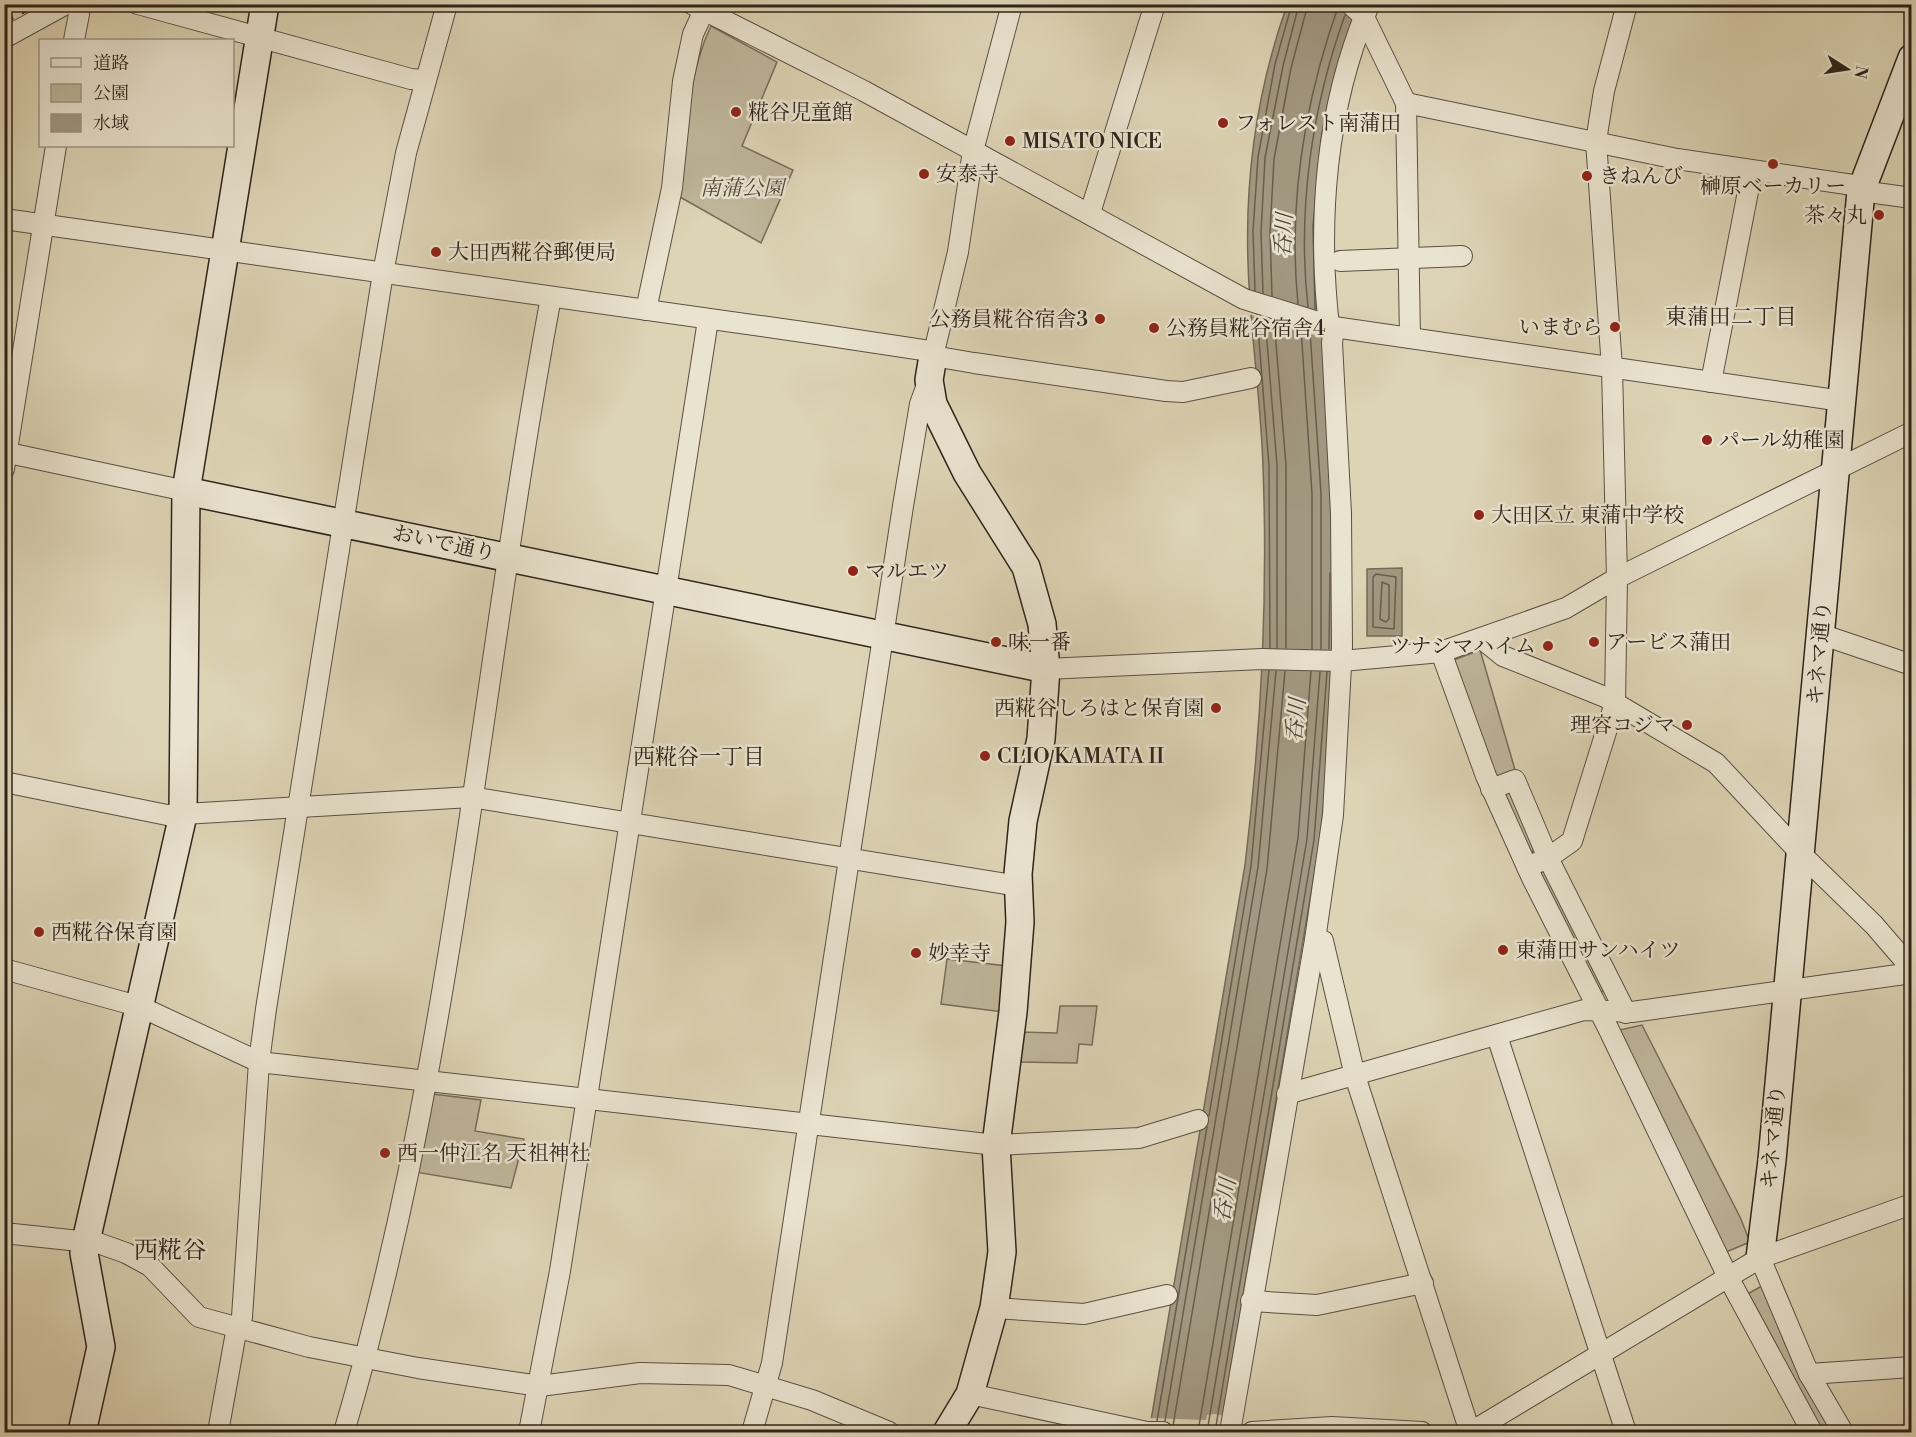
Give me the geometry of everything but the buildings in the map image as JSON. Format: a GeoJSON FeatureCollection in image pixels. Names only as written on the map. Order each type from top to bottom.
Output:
{"type":"FeatureCollection","features":[{"type":"Feature","properties":{"kind":"street"},"geometry":{"type":"LineString","coordinates":[[4,38],[66,4]]}},
{"type":"Feature","properties":{"kind":"street"},"geometry":{"type":"LineString","coordinates":[[74,39],[79,14],[76,4]]}},
{"type":"Feature","properties":{"kind":"street"},"geometry":{"type":"LineString","coordinates":[[138,4],[411,79],[426,80]]}},
{"type":"Feature","properties":{"kind":"street"},"geometry":{"type":"LineString","coordinates":[[82,1432],[101,1347],[84,1253],[183,815],[186,491],[265,4]]}},
{"type":"Feature","properties":{"kind":"street"},"geometry":{"type":"LineString","coordinates":[[218,1432],[242,1317],[259,1062],[383,273],[406,153],[447,4]]}},
{"type":"Feature","properties":{"kind":"street"},"geometry":{"type":"LineString","coordinates":[[752,1432],[766,1386],[782,1300],[807,1124],[920,404],[931,368],[958,252],[974,151],[1012,4]]}},
{"type":"Feature","properties":{"kind":"street"},"geometry":{"type":"LineString","coordinates":[[1090,213],[1155,4]]}},
{"type":"Feature","properties":{"kind":"street"},"geometry":{"type":"LineString","coordinates":[[1527,867],[1548,858],[1572,841],[1615,703],[1617,578],[1612,368],[1596,141],[1606,81],[1627,4]]}},
{"type":"Feature","properties":{"kind":"street"},"geometry":{"type":"LineString","coordinates":[[646,310],[672,188],[683,81],[701,7],[854,86],[1248,300],[1330,326],[1842,401]]}},
{"type":"Feature","properties":{"kind":"street"},"geometry":{"type":"LineString","coordinates":[[1361,10],[1406,103],[1410,338]]}},
{"type":"Feature","properties":{"kind":"street"},"geometry":{"type":"LineString","coordinates":[[1230,1432],[1315,940],[1333,815],[1340,656],[1341,513],[1332,343],[1323,243],[1325,188],[1336,112],[1361,10]]}},
{"type":"Feature","properties":{"kind":"street","name":"キネマ通り"},"geometry":{"type":"LineString","coordinates":[[1760,1258],[1764,1244],[1861,191],[1911,58]]}},
{"type":"Feature","properties":{"kind":"street"},"geometry":{"type":"LineString","coordinates":[[1406,103],[1677,159],[1853,185],[1861,191],[1911,198]]}},
{"type":"Feature","properties":{"kind":"street"},"geometry":{"type":"LineString","coordinates":[[5,458],[56,147]]}},
{"type":"Feature","properties":{"kind":"street"},"geometry":{"type":"LineString","coordinates":[[1711,382],[1752,171]]}},
{"type":"Feature","properties":{"kind":"street"},"geometry":{"type":"LineString","coordinates":[[4,219],[923,350],[931,368],[933,404],[967,473],[1026,567],[1042,624],[1046,669],[1041,739],[1023,821],[1018,886],[1020,922],[1013,1012],[996,1145],[1002,1252],[994,1308],[970,1394],[946,1432]]}},
{"type":"Feature","properties":{"kind":"street"},"geometry":{"type":"LineString","coordinates":[[1340,261],[1462,256]]}},
{"type":"Feature","properties":{"kind":"street"},"geometry":{"type":"LineString","coordinates":[[344,1432],[366,1359],[426,1081],[551,297]]}},
{"type":"Feature","properties":{"kind":"street"},"geometry":{"type":"LineString","coordinates":[[529,1432],[540,1386],[571,1202],[585,1098],[708,320]]}},
{"type":"Feature","properties":{"kind":"street"},"geometry":{"type":"LineString","coordinates":[[931,368],[1183,392],[1251,378]]}},
{"type":"Feature","properties":{"kind":"street"},"geometry":{"type":"LineString","coordinates":[[1046,669],[1441,652],[1566,608],[1617,578],[1911,432]]}},
{"type":"Feature","properties":{"kind":"street","name":"おいで通り"},"geometry":{"type":"LineString","coordinates":[[5,458],[344,521],[1046,669]]}},
{"type":"Feature","properties":{"kind":"street"},"geometry":{"type":"LineString","coordinates":[[1820,634],[1911,665]]}},
{"type":"Feature","properties":{"kind":"street"},"geometry":{"type":"LineString","coordinates":[[1482,639],[1503,656],[1615,703],[1716,763],[1800,853],[1874,925],[1911,971]]}},
{"type":"Feature","properties":{"kind":"street"},"geometry":{"type":"LineString","coordinates":[[1441,652],[1491,789],[1527,867],[1728,1277],[1812,1432]]}},
{"type":"Feature","properties":{"kind":"street"},"geometry":{"type":"LineString","coordinates":[[1491,789],[1515,780],[1548,858],[1626,1013]]}},
{"type":"Feature","properties":{"kind":"street"},"geometry":{"type":"LineString","coordinates":[[4,782],[167,815],[471,797],[1018,886]]}},
{"type":"Feature","properties":{"kind":"street"},"geometry":{"type":"LineString","coordinates":[[1315,940],[1323,941],[1355,1076],[1470,1432],[1760,1258],[1911,1204]]}},
{"type":"Feature","properties":{"kind":"street"},"geometry":{"type":"LineString","coordinates":[[4,969],[141,1007],[259,1062],[996,1145],[1139,1138],[1198,1120]]}},
{"type":"Feature","properties":{"kind":"street"},"geometry":{"type":"LineString","coordinates":[[1287,1094],[1584,1010],[1626,1013],[1911,971]]}},
{"type":"Feature","properties":{"kind":"street"},"geometry":{"type":"LineString","coordinates":[[1497,1036],[1626,1432]]}},
{"type":"Feature","properties":{"kind":"street"},"geometry":{"type":"LineString","coordinates":[[4,1233],[86,1241],[126,1253],[150,1266],[200,1317],[366,1359],[540,1386],[640,1373],[729,1375],[812,1400],[887,1432]]}},
{"type":"Feature","properties":{"kind":"street"},"geometry":{"type":"LineString","coordinates":[[1760,1258],[1809,1374],[1843,1432]]}},
{"type":"Feature","properties":{"kind":"street"},"geometry":{"type":"LineString","coordinates":[[1251,1301],[1317,1305],[1423,1283]]}},
{"type":"Feature","properties":{"kind":"street"},"geometry":{"type":"LineString","coordinates":[[994,1308],[1084,1314],[1167,1295]]}},
{"type":"Feature","properties":{"kind":"street"},"geometry":{"type":"LineString","coordinates":[[1809,1374],[1911,1367]]}},
{"type":"Feature","properties":{"kind":"street"},"geometry":{"type":"LineString","coordinates":[[970,1394],[1147,1432],[1163,1432]]}},
{"type":"Feature","properties":{"kind":"street"},"geometry":{"type":"LineString","coordinates":[[1252,1432],[1332,1427],[1372,1432],[1422,1432]]}},
{"type":"Feature","properties":{"kind":"green space","name":"南蒲公園"},"geometry":{"type":"Polygon","coordinates":[[[711,26],[777,62],[742,146],[793,170],[761,243],[680,197],[688,110],[696,67],[711,26]]]}},
{"type":"Feature","properties":{"kind":"green space"},"geometry":{"type":"Polygon","coordinates":[[[1480,650],[1516,773],[1499,781],[1476,734],[1451,661],[1480,650]]]}},
{"type":"Feature","properties":{"kind":"green space"},"geometry":{"type":"Polygon","coordinates":[[[1507,792],[1511,794],[1534,850],[1532,852],[1529,852],[1502,795],[1507,792]]]}},
{"type":"Feature","properties":{"kind":"green space"},"geometry":{"type":"Polygon","coordinates":[[[1545,869],[1610,992],[1595,991],[1539,875],[1545,869]]]}},
{"type":"Feature","properties":{"kind":"green space"},"geometry":{"type":"Polygon","coordinates":[[[947,959],[1007,966],[1003,1012],[941,1004],[947,959]]]}},
{"type":"Feature","properties":{"kind":"green space"},"geometry":{"type":"Polygon","coordinates":[[[1060,1006],[1097,1006],[1092,1045],[1079,1044],[1077,1063],[1016,1062],[1019,1032],[1057,1033],[1060,1006]]]}},
{"type":"Feature","properties":{"kind":"green space"},"geometry":{"type":"Polygon","coordinates":[[[1642,1025],[1740,1217],[1750,1242],[1726,1252],[1615,1031],[1642,1025]]]}},
{"type":"Feature","properties":{"kind":"green space"},"geometry":{"type":"Polygon","coordinates":[[[433,1094],[481,1100],[475,1131],[524,1139],[511,1188],[415,1172],[433,1094]]]}},
{"type":"Feature","properties":{"kind":"green space"},"geometry":{"type":"Polygon","coordinates":[[[1765,1284],[1835,1432],[1820,1432],[1744,1296],[1765,1284]]]}},
{"type":"Feature","properties":{"kind":"water","name":"呑川"},"geometry":{"type":"Polygon","coordinates":[[[1287,5],[1363,5],[1335,96],[1328,372],[1336,555],[1331,730],[1320,840],[1220,1432],[1149,1432],[1245,865],[1251,815],[1262,666],[1265,567],[1262,442],[1248,263],[1249,198],[1251,165],[1261,100],[1287,5]]]}},
{"type":"Feature","properties":{"kind":"water"},"geometry":{"type":"Polygon","coordinates":[[[1402,568],[1402,636],[1367,636],[1367,569],[1402,568]]]}},
{"type":"Feature","properties":{"kind":"pier"},"geometry":{"type":"Polygon","coordinates":[[[1247,294],[1324,318],[1327,339],[1248,314],[1247,294]]]}},
{"type":"Feature","properties":{"kind":"pier"},"geometry":{"type":"Polygon","coordinates":[[[1207,1415],[1226,1416],[1223,1432],[1146,1432],[1149,1418],[1206,1420],[1207,1415]]]}},
{"type":"Feature","properties":{"kind":"railway"},"geometry":{"type":"LineString","coordinates":[[4,11],[16,4]]}},
{"type":"Feature","properties":{"kind":"railway"},"geometry":{"type":"LineString","coordinates":[[4,22],[37,4]]}},
{"type":"Feature","properties":{"kind":"place","name":"糀谷児童館"},"geometry":{"type":"Point","coordinates":[736,112]}},
{"type":"Feature","properties":{"kind":"place","name":"フォレスト南蒲田"},"geometry":{"type":"Point","coordinates":[1223,123]}},
{"type":"Feature","properties":{"kind":"place","name":"MISATO NICE"},"geometry":{"type":"Point","coordinates":[1010,141]}},
{"type":"Feature","properties":{"kind":"place","name":"榊原ベーカリー"},"geometry":{"type":"Point","coordinates":[1773,164]}},
{"type":"Feature","properties":{"kind":"place","name":"安泰寺"},"geometry":{"type":"Point","coordinates":[924,174]}},
{"type":"Feature","properties":{"kind":"place","name":"きねんび"},"geometry":{"type":"Point","coordinates":[1587,176]}},
{"type":"Feature","properties":{"kind":"place","name":"茶々丸"},"geometry":{"type":"Point","coordinates":[1879,215]}},
{"type":"Feature","properties":{"kind":"place","name":"大田西糀谷郵便局"},"geometry":{"type":"Point","coordinates":[436,252]}},
{"type":"Feature","properties":{"kind":"place","name":"公務員糀谷宿舎3"},"geometry":{"type":"Point","coordinates":[1100,319]}},
{"type":"Feature","properties":{"kind":"place","name":"いまむら"},"geometry":{"type":"Point","coordinates":[1615,327]}},
{"type":"Feature","properties":{"kind":"place","name":"公務員糀谷宿舎4"},"geometry":{"type":"Point","coordinates":[1154,328]}},
{"type":"Feature","properties":{"kind":"place","name":"パール幼稚園"},"geometry":{"type":"Point","coordinates":[1707,440]}},
{"type":"Feature","properties":{"kind":"place","name":"大田区立 東蒲中学校"},"geometry":{"type":"Point","coordinates":[1479,515]}},
{"type":"Feature","properties":{"kind":"place","name":"マルエツ"},"geometry":{"type":"Point","coordinates":[853,571]}},
{"type":"Feature","properties":{"kind":"place","name":"味一番"},"geometry":{"type":"Point","coordinates":[996,642]}},
{"type":"Feature","properties":{"kind":"place","name":"アービス蒲田"},"geometry":{"type":"Point","coordinates":[1594,642]}},
{"type":"Feature","properties":{"kind":"place","name":"ツナシマハイム"},"geometry":{"type":"Point","coordinates":[1548,646]}},
{"type":"Feature","properties":{"kind":"place","name":"西糀谷しろはと保育園"},"geometry":{"type":"Point","coordinates":[1216,708]}},
{"type":"Feature","properties":{"kind":"place","name":"理容コジマ"},"geometry":{"type":"Point","coordinates":[1687,725]}},
{"type":"Feature","properties":{"kind":"place","name":"CLIO KAMATA II"},"geometry":{"type":"Point","coordinates":[985,756]}},
{"type":"Feature","properties":{"kind":"place","name":"西糀谷保育園"},"geometry":{"type":"Point","coordinates":[39,932]}},
{"type":"Feature","properties":{"kind":"place","name":"東蒲田サンハイツ"},"geometry":{"type":"Point","coordinates":[1503,950]}},
{"type":"Feature","properties":{"kind":"place","name":"妙幸寺"},"geometry":{"type":"Point","coordinates":[916,953]}},
{"type":"Feature","properties":{"kind":"place","name":"西一仲江名 天祖神社"},"geometry":{"type":"Point","coordinates":[385,1153]}},
{"type":"Feature","properties":{"kind":"district","name":"東蒲田二丁目"},"geometry":{"type":"Point","coordinates":[1731,316]}},
{"type":"Feature","properties":{"kind":"district","name":"西糀谷一丁目"},"geometry":{"type":"Point","coordinates":[699,756]}},
{"type":"Feature","properties":{"kind":"district","name":"西糀谷"},"geometry":{"type":"Point","coordinates":[170,1250]}}]}
